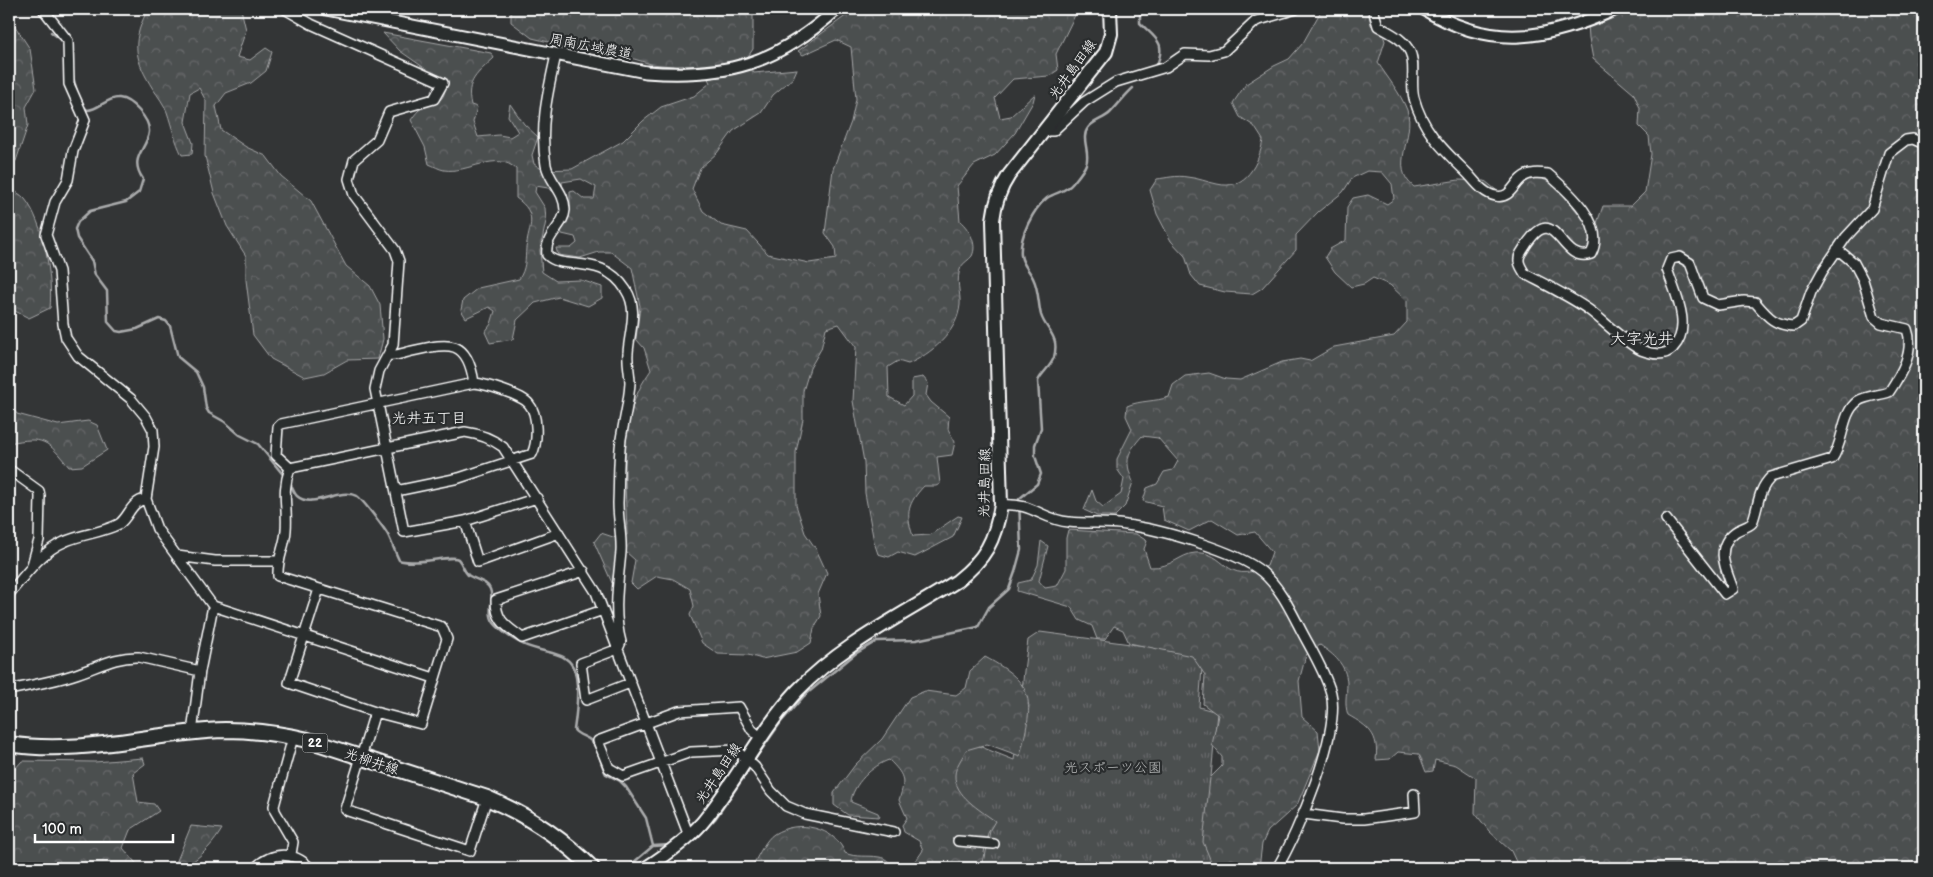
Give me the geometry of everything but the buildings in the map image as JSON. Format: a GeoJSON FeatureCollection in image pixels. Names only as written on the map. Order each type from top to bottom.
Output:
{"type":"FeatureCollection","features":[{"type":"Feature","properties":{"kind":"main road","name":"光井島田線"},"geometry":{"type":"LineString","coordinates":[[646,868],[673,850],[709,814],[760,736],[798,690],[825,665],[848,648],[957,582],[972,570],[990,545],[997,529],[1001,505],[993,220],[999,190],[1023,155],[1045,131],[1106,52],[1111,34],[1110,9]]}},
{"type":"Feature","properties":{"kind":"main road","name":"光柳井線"},"geometry":{"type":"LineString","coordinates":[[9,744],[56,747],[192,733],[255,731],[293,737],[487,798],[529,817],[574,850],[592,868]]}},
{"type":"Feature","properties":{"kind":"street"},"geometry":{"type":"LineString","coordinates":[[43,9],[68,41],[69,84],[85,120],[73,151],[68,180],[55,202],[46,235],[59,271],[63,324],[66,338],[78,356],[131,399],[146,416],[153,430],[154,447],[146,499],[157,529],[213,606],[303,637],[434,678]]}},
{"type":"Feature","properties":{"kind":"street"},"geometry":{"type":"LineString","coordinates":[[285,9],[311,24],[443,83],[434,99],[389,112],[377,140],[354,160],[351,166],[350,185],[354,195],[395,250],[399,261],[394,310],[394,334],[388,355],[379,371],[375,389],[404,532],[465,521],[537,498]]}},
{"type":"Feature","properties":{"kind":"street","name":"周南広域農道"},"geometry":{"type":"LineString","coordinates":[[326,9],[646,72],[677,74],[712,72],[764,59],[793,45],[813,31],[837,9]]}},
{"type":"Feature","properties":{"kind":"street"},"geometry":{"type":"LineString","coordinates":[[1045,131],[1053,131],[1084,102],[1116,82],[1166,67],[1185,54],[1209,55],[1224,51],[1256,21],[1296,9]]}},
{"type":"Feature","properties":{"kind":"street"},"geometry":{"type":"LineString","coordinates":[[1372,9],[1378,26],[1396,35],[1404,42],[1410,54],[1415,99],[1430,132],[1442,151],[1484,191],[1496,197],[1508,195],[1522,177],[1534,173],[1548,174],[1592,222],[1594,248],[1591,254],[1583,257],[1574,254],[1552,229],[1536,230],[1519,256],[1519,265],[1525,274],[1587,309],[1639,349],[1658,355],[1669,353],[1678,342],[1682,330],[1677,295],[1667,269],[1671,259],[1680,257],[1690,263],[1703,298],[1718,305],[1744,301],[1755,302],[1769,317],[1781,325],[1794,326],[1801,321],[1811,292],[1837,249],[1872,209],[1889,153],[1906,140],[1913,139],[1924,144]]}},
{"type":"Feature","properties":{"kind":"street"},"geometry":{"type":"LineString","coordinates":[[1424,9],[1469,30],[1502,36],[1529,37],[1559,31],[1616,9]]}},
{"type":"Feature","properties":{"kind":"street"},"geometry":{"type":"LineString","coordinates":[[556,55],[543,126],[546,165],[563,198],[565,213],[549,238],[547,255],[558,260],[589,264],[610,273],[626,290],[631,300],[633,312],[628,355],[630,382],[620,454],[618,517],[621,551],[616,590],[616,626],[621,642],[618,649],[581,662],[586,700],[630,683]]}},
{"type":"Feature","properties":{"kind":"street"},"geometry":{"type":"LineString","coordinates":[[1666,519],[1725,594],[1733,589],[1722,558],[1723,548],[1736,532],[1752,523],[1757,511],[1758,496],[1764,484],[1771,478],[1832,459],[1837,452],[1851,411],[1859,401],[1889,392],[1901,373],[1910,347],[1907,329],[1880,322],[1874,317],[1863,280],[1854,263],[1837,249]]}},
{"type":"Feature","properties":{"kind":"street"},"geometry":{"type":"LineString","coordinates":[[388,355],[450,345],[461,351],[468,360],[474,384]]}},
{"type":"Feature","properties":{"kind":"street"},"geometry":{"type":"LineString","coordinates":[[319,589],[289,683],[375,712],[421,724],[447,639],[442,627],[278,576],[278,561],[286,531],[287,474],[276,455],[278,428],[281,424],[474,384],[496,388],[528,402],[534,411],[535,448],[532,454],[459,478],[396,491]]}},
{"type":"Feature","properties":{"kind":"street"},"geometry":{"type":"LineString","coordinates":[[287,474],[386,448],[465,432],[481,434],[503,447],[596,592],[689,836]]}},
{"type":"Feature","properties":{"kind":"street"},"geometry":{"type":"LineString","coordinates":[[10,470],[39,490],[39,540],[31,568]]}},
{"type":"Feature","properties":{"kind":"street"},"geometry":{"type":"LineString","coordinates":[[9,594],[31,568],[65,541],[116,525],[124,520],[131,507],[139,501],[146,499]]}},
{"type":"Feature","properties":{"kind":"street"},"geometry":{"type":"LineString","coordinates":[[1001,505],[1024,505],[1051,518],[1067,522],[1126,525],[1153,530],[1212,548],[1261,571],[1276,586],[1331,693],[1333,710],[1331,732],[1304,814],[1278,868]]}},
{"type":"Feature","properties":{"kind":"street"},"geometry":{"type":"LineString","coordinates":[[465,521],[478,562],[559,533]]}},
{"type":"Feature","properties":{"kind":"street"},"geometry":{"type":"LineString","coordinates":[[177,556],[215,561],[278,561]]}},
{"type":"Feature","properties":{"kind":"street"},"geometry":{"type":"LineString","coordinates":[[584,571],[496,600],[496,612],[500,620],[522,638],[603,610]]}},
{"type":"Feature","properties":{"kind":"street"},"geometry":{"type":"LineString","coordinates":[[192,733],[200,671],[213,606]]}},
{"type":"Feature","properties":{"kind":"street"},"geometry":{"type":"LineString","coordinates":[[9,690],[54,681],[115,659],[129,656],[147,658],[200,671]]}},
{"type":"Feature","properties":{"kind":"street"},"geometry":{"type":"LineString","coordinates":[[760,736],[752,730],[739,707],[679,711],[598,741],[609,768],[623,776],[691,752],[736,750],[744,760],[755,767],[771,791],[786,806],[805,814],[894,832]]}},
{"type":"Feature","properties":{"kind":"street"},"geometry":{"type":"LineString","coordinates":[[375,712],[345,809],[470,851],[487,798]]}},
{"type":"Feature","properties":{"kind":"street"},"geometry":{"type":"LineString","coordinates":[[291,854],[293,842],[274,806],[293,737]]}},
{"type":"Feature","properties":{"kind":"street"},"geometry":{"type":"LineString","coordinates":[[1304,814],[1342,819],[1364,819],[1415,812],[1414,794]]}},
{"type":"Feature","properties":{"kind":"street"},"geometry":{"type":"LineString","coordinates":[[958,841],[994,844]]}},
{"type":"Feature","properties":{"kind":"street"},"geometry":{"type":"LineString","coordinates":[[255,868],[262,863],[291,854],[300,858],[310,868]]}},
{"type":"Feature","properties":{"kind":"green space"},"geometry":{"type":"Polygon","coordinates":[[[144,9],[241,9],[246,30],[237,57],[250,60],[266,48],[272,52],[266,71],[251,83],[226,93],[216,106],[221,130],[246,147],[266,156],[281,176],[311,201],[346,266],[370,286],[380,305],[383,339],[378,359],[347,360],[324,373],[305,377],[271,359],[253,335],[246,280],[246,256],[227,226],[214,193],[205,156],[206,101],[199,88],[190,93],[185,122],[193,143],[192,154],[182,155],[166,109],[147,79],[139,60],[137,43],[141,24],[146,13],[144,9]]]}},
{"type":"Feature","properties":{"kind":"green space"},"geometry":{"type":"Polygon","coordinates":[[[511,9],[753,9],[753,49],[745,61],[754,73],[797,69],[793,78],[773,95],[761,113],[733,131],[717,153],[700,168],[692,189],[703,211],[721,225],[747,231],[768,254],[809,263],[836,259],[835,247],[825,233],[833,169],[851,122],[856,99],[851,47],[836,40],[803,55],[798,51],[855,9],[1078,9],[1056,54],[1058,70],[1049,76],[1013,79],[995,98],[1000,118],[1011,116],[1035,94],[1033,102],[1015,133],[995,155],[974,165],[957,186],[960,221],[969,232],[974,251],[959,272],[960,305],[954,325],[934,348],[917,360],[908,364],[898,361],[888,367],[889,397],[904,405],[912,396],[912,379],[923,377],[928,383],[926,395],[931,402],[949,417],[948,429],[955,442],[952,455],[937,457],[940,484],[924,486],[911,503],[909,521],[913,536],[930,535],[958,516],[962,517],[953,537],[915,557],[898,552],[889,557],[878,554],[865,493],[864,462],[853,401],[856,347],[839,324],[826,328],[821,349],[810,368],[803,391],[803,419],[796,452],[796,505],[805,533],[816,549],[827,573],[818,594],[821,616],[814,628],[811,643],[797,652],[762,659],[748,655],[718,654],[702,643],[690,615],[694,606],[690,589],[673,579],[657,576],[637,589],[631,583],[635,560],[626,552],[616,559],[612,583],[594,542],[601,533],[616,538],[627,535],[626,442],[633,406],[643,382],[651,370],[644,348],[636,339],[640,306],[632,268],[611,252],[599,252],[580,258],[558,255],[556,248],[571,248],[577,243],[575,237],[562,234],[560,229],[570,211],[570,192],[574,191],[584,199],[594,199],[596,187],[581,179],[562,182],[563,193],[555,193],[548,188],[536,186],[535,192],[545,208],[546,221],[540,250],[542,272],[556,281],[581,280],[602,287],[602,298],[588,306],[559,297],[535,303],[517,320],[513,339],[490,343],[485,332],[491,324],[495,311],[489,307],[466,318],[461,310],[463,300],[478,288],[519,279],[525,264],[531,221],[530,215],[528,209],[516,198],[516,169],[508,164],[491,162],[462,169],[442,170],[429,164],[425,147],[411,120],[419,110],[440,100],[445,91],[446,83],[400,51],[383,33],[491,53],[494,58],[474,78],[470,90],[471,105],[477,107],[473,122],[478,137],[499,135],[510,137],[518,132],[508,116],[510,104],[524,124],[538,137],[532,155],[534,164],[543,170],[572,169],[623,141],[643,121],[661,107],[694,96],[710,83],[704,69],[651,64],[580,43],[574,48],[532,38],[511,22],[511,9]]]}},
{"type":"Feature","properties":{"kind":"green space"},"geometry":{"type":"Polygon","coordinates":[[[1322,9],[1368,9],[1371,25],[1383,35],[1385,41],[1378,63],[1398,92],[1407,110],[1409,120],[1403,170],[1407,179],[1414,187],[1459,180],[1485,181],[1507,199],[1527,181],[1538,177],[1554,184],[1589,226],[1597,223],[1603,206],[1631,206],[1645,192],[1651,154],[1649,136],[1639,126],[1640,108],[1634,94],[1593,59],[1587,9],[1924,9],[1924,205],[1922,209],[1924,215],[1924,860],[1909,868],[1517,868],[1518,866],[1511,851],[1489,831],[1475,813],[1476,778],[1456,765],[1435,760],[1433,771],[1426,772],[1419,754],[1398,752],[1390,759],[1376,760],[1376,744],[1371,732],[1362,723],[1348,715],[1346,703],[1347,683],[1342,665],[1320,645],[1306,655],[1299,681],[1302,717],[1318,731],[1320,750],[1297,805],[1268,831],[1262,844],[1259,868],[1211,868],[1210,859],[1203,842],[1210,778],[1222,766],[1222,757],[1212,745],[1218,715],[1203,704],[1205,675],[1192,656],[1129,643],[1123,630],[1114,626],[1105,639],[1097,639],[1092,626],[1079,620],[1071,607],[1017,591],[1018,583],[1031,580],[1038,565],[1041,541],[1048,546],[1039,581],[1045,588],[1057,586],[1066,569],[1066,538],[1068,530],[1136,534],[1147,541],[1144,549],[1150,567],[1158,567],[1195,553],[1214,557],[1233,570],[1242,572],[1253,571],[1267,566],[1272,552],[1255,532],[1238,535],[1212,519],[1189,531],[1164,520],[1162,506],[1143,501],[1147,488],[1157,484],[1164,472],[1173,470],[1178,461],[1158,438],[1142,436],[1130,452],[1128,468],[1133,482],[1125,506],[1115,516],[1097,516],[1084,510],[1092,490],[1096,501],[1103,507],[1121,494],[1124,479],[1117,469],[1117,459],[1132,429],[1126,416],[1127,406],[1169,397],[1173,385],[1185,376],[1209,373],[1226,379],[1240,380],[1282,362],[1300,359],[1310,361],[1334,347],[1394,336],[1407,322],[1407,301],[1390,285],[1373,278],[1364,284],[1351,287],[1335,272],[1325,257],[1330,249],[1346,240],[1347,207],[1353,198],[1368,195],[1387,204],[1394,199],[1392,184],[1382,172],[1367,171],[1352,178],[1343,192],[1318,212],[1296,235],[1296,250],[1262,288],[1252,294],[1225,292],[1200,286],[1191,275],[1185,256],[1171,241],[1157,214],[1150,190],[1157,179],[1183,176],[1227,185],[1236,183],[1249,173],[1258,158],[1263,140],[1254,126],[1240,117],[1233,103],[1246,84],[1289,59],[1303,43],[1322,9]]]}},
{"type":"Feature","properties":{"kind":"green space"},"geometry":{"type":"Polygon","coordinates":[[[9,17],[30,49],[36,89],[26,107],[28,125],[16,161],[9,166],[9,17]]]}},
{"type":"Feature","properties":{"kind":"green space"},"geometry":{"type":"Polygon","coordinates":[[[9,188],[23,197],[32,209],[46,251],[51,296],[50,308],[29,318],[9,308],[9,188]]]}},
{"type":"Feature","properties":{"kind":"green space"},"geometry":{"type":"Polygon","coordinates":[[[9,403],[17,414],[58,425],[88,421],[97,425],[107,450],[82,466],[69,467],[44,442],[30,440],[9,443],[9,403]]]}},
{"type":"Feature","properties":{"kind":"green space","name":"光スポーツ公園"},"geometry":{"type":"Polygon","coordinates":[[[1040,632],[1191,652],[1202,668],[1199,707],[1217,712],[1206,831],[1238,868],[983,868],[990,831],[944,801],[956,737],[1014,760],[1028,640],[1040,632]]]}},
{"type":"Feature","properties":{"kind":"green space"},"geometry":{"type":"Polygon","coordinates":[[[985,657],[1002,667],[1023,686],[1029,708],[1020,756],[987,744],[966,750],[956,769],[956,782],[963,795],[975,807],[995,821],[988,833],[981,868],[754,868],[754,863],[768,839],[784,829],[794,827],[815,828],[824,832],[833,837],[845,853],[849,855],[881,857],[892,864],[902,867],[918,858],[923,850],[919,841],[904,832],[902,825],[907,818],[899,800],[903,782],[901,774],[889,760],[876,766],[864,776],[855,789],[851,802],[878,813],[880,817],[848,815],[834,805],[834,793],[855,765],[882,739],[910,697],[925,691],[956,695],[966,688],[970,671],[985,657]]]}},
{"type":"Feature","properties":{"kind":"green space"},"geometry":{"type":"Polygon","coordinates":[[[143,758],[145,764],[133,773],[138,802],[154,804],[159,811],[130,830],[123,848],[140,868],[9,868],[9,771],[13,771],[22,761],[95,762],[143,758]]]}},
{"type":"Feature","properties":{"kind":"green space"},"geometry":{"type":"Polygon","coordinates":[[[191,826],[222,829],[213,842],[195,860],[181,867],[174,868],[191,826]]]}},
{"type":"Feature","properties":{"kind":"waterway"},"geometry":{"type":"LineString","coordinates":[[1145,9],[1140,16],[1140,23],[1155,37],[1160,46],[1156,67]]}},
{"type":"Feature","properties":{"kind":"waterway"},"geometry":{"type":"LineString","coordinates":[[51,32],[63,41]]}},
{"type":"Feature","properties":{"kind":"waterway"},"geometry":{"type":"LineString","coordinates":[[73,77],[77,91]]}},
{"type":"Feature","properties":{"kind":"waterway"},"geometry":{"type":"LineString","coordinates":[[755,759],[781,722],[804,696],[855,654],[877,641],[916,640],[978,627],[989,607],[1009,589],[1021,550],[1019,499],[1037,484],[1041,474],[1035,456],[1035,445],[1041,428],[1038,381],[1053,361],[1055,350],[1054,338],[1041,315],[1035,283],[1021,255],[1022,240],[1032,216],[1042,203],[1047,198],[1070,186],[1084,169],[1087,160],[1085,136],[1088,128],[1110,113],[1133,88]]}},
{"type":"Feature","properties":{"kind":"waterway"},"geometry":{"type":"LineString","coordinates":[[82,105],[87,110],[95,108],[111,99],[124,99],[139,110],[146,121],[149,132],[138,159],[137,165],[143,179],[139,192],[126,202],[90,211],[78,222],[75,229],[77,238],[92,261],[95,275],[107,291],[108,322],[116,331],[121,332],[137,329],[159,319],[166,321],[170,326],[178,357],[196,372],[203,387],[206,408],[209,413],[225,422],[240,435],[258,444],[285,477]]}},
{"type":"Feature","properties":{"kind":"waterway"},"geometry":{"type":"LineString","coordinates":[[290,483],[296,495],[303,500],[318,500],[342,494],[350,494],[360,498],[386,532],[399,560],[414,562],[449,558],[458,559],[468,575],[484,582],[490,589],[492,598],[491,617],[496,625],[514,640],[560,655],[570,662],[576,674],[577,696],[574,730],[589,739],[594,745],[606,774],[620,781],[626,787],[646,818],[653,846]]}},
{"type":"Feature","properties":{"kind":"waterway"},"geometry":{"type":"LineString","coordinates":[[697,838],[715,819],[748,771]]}},
{"type":"Feature","properties":{"kind":"waterway"},"geometry":{"type":"LineString","coordinates":[[627,868],[653,846],[670,845]]}},
{"type":"Feature","properties":{"kind":"district","name":"大字光井"},"geometry":{"type":"Point","coordinates":[1642,338]}},
{"type":"Feature","properties":{"kind":"district","name":"光井五丁目"},"geometry":{"type":"Point","coordinates":[429,418]}}]}
